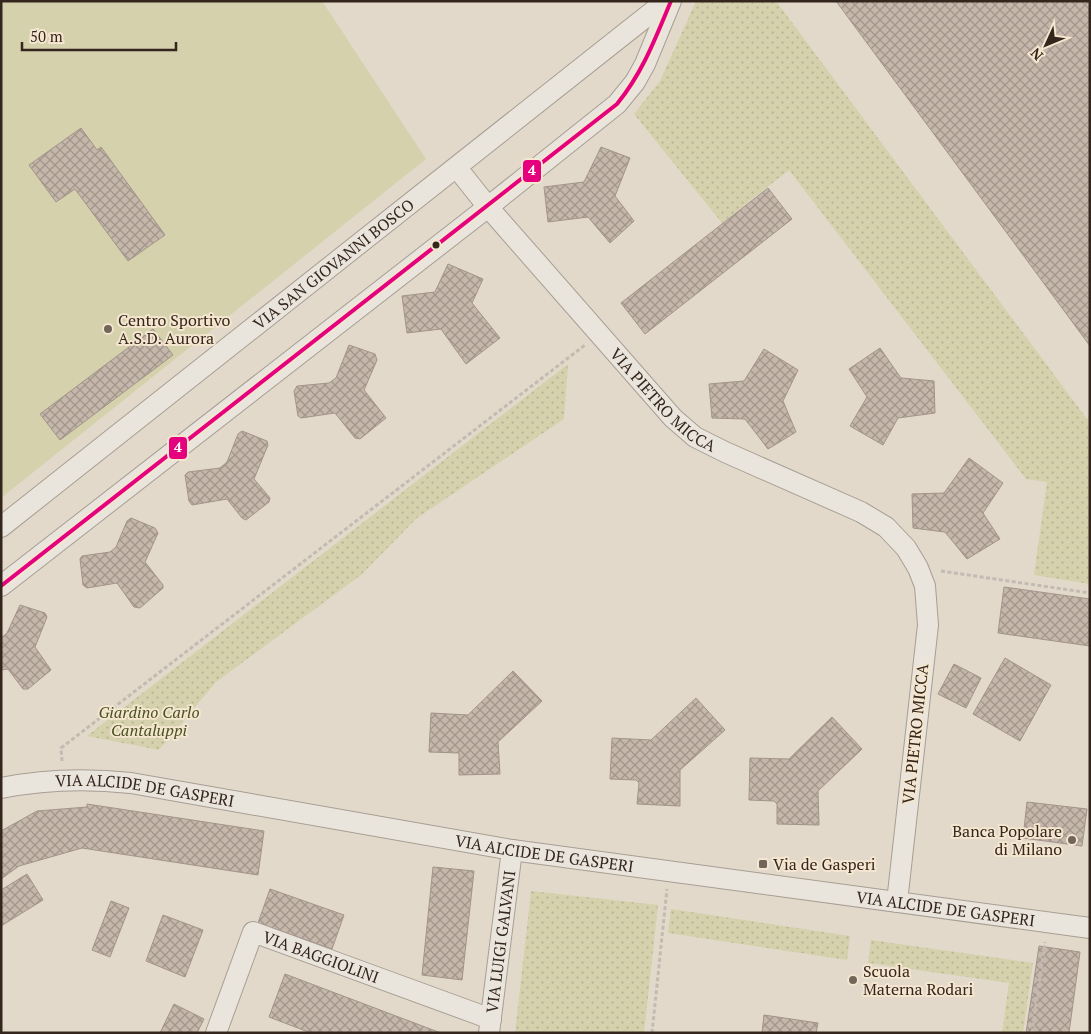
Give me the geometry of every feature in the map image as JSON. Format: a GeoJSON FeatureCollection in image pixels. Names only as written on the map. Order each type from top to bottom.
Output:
{"type":"FeatureCollection","features":[{"type":"Feature","properties":{"kind":"street","name":"VIA SAN GIOVANNI BOSCO"},"geometry":{"type":"LineString","coordinates":[[1,527],[666,1]]}},
{"type":"Feature","properties":{"kind":"street"},"geometry":{"type":"LineString","coordinates":[[1,586],[488,207],[624,97],[645,64],[670,1]]}},
{"type":"Feature","properties":{"kind":"street","name":"VIA PIETRO MICCA"},"geometry":{"type":"LineString","coordinates":[[457,168],[488,207],[673,418],[696,437],[725,452],[861,512],[886,528],[906,548],[918,568],[925,586],[928,625],[896,902]]}},
{"type":"Feature","properties":{"kind":"street","name":"VIA ALCIDE DE GASPERI"},"geometry":{"type":"LineString","coordinates":[[1,788],[64,779],[131,783],[512,850],[1090,928]]}},
{"type":"Feature","properties":{"kind":"street","name":"VIA LUIGI GALVANI"},"geometry":{"type":"LineString","coordinates":[[490,1026],[512,850]]}},
{"type":"Feature","properties":{"kind":"street","name":"VIA BAGGIOLINI"},"geometry":{"type":"LineString","coordinates":[[216,1033],[253,932],[490,1026]]}},
{"type":"Feature","properties":{"kind":"path"},"geometry":{"type":"LineString","coordinates":[[64,779],[61,748],[598,334]]}},
{"type":"Feature","properties":{"kind":"path"},"geometry":{"type":"LineString","coordinates":[[918,568],[1090,593]]}},
{"type":"Feature","properties":{"kind":"path"},"geometry":{"type":"LineString","coordinates":[[652,1033],[669,872]]}},
{"type":"Feature","properties":{"kind":"path"},"geometry":{"type":"LineString","coordinates":[[1032,1033],[1048,922]]}},
{"type":"Feature","properties":{"kind":"green space","name":"Centro Sportivo A.S.D. Aurora"},"geometry":{"type":"Polygon","coordinates":[[[1,1],[322,1],[426,159],[1,498],[1,1]]]}},
{"type":"Feature","properties":{"kind":"green space"},"geometry":{"type":"Polygon","coordinates":[[[696,1],[776,1],[1087,419],[1090,417],[1090,584],[1034,575],[1047,482],[1026,479],[789,170],[722,223],[634,114],[660,81],[696,1]]]}},
{"type":"Feature","properties":{"kind":"green space","name":"Giardino Carlo Cantaluppi"},"geometry":{"type":"Polygon","coordinates":[[[568,364],[564,419],[417,518],[361,575],[216,682],[159,750],[87,736],[568,364]]]}},
{"type":"Feature","properties":{"kind":"green space"},"geometry":{"type":"Polygon","coordinates":[[[531,891],[658,905],[644,1033],[515,1033],[531,891]]]}},
{"type":"Feature","properties":{"kind":"green space"},"geometry":{"type":"Polygon","coordinates":[[[671,909],[850,936],[847,960],[668,933],[671,909]]]}},
{"type":"Feature","properties":{"kind":"green space"},"geometry":{"type":"Polygon","coordinates":[[[871,940],[1033,963],[1023,1033],[1002,1033],[1009,983],[868,963],[871,940]]]}},
{"type":"Feature","properties":{"kind":"building"},"geometry":{"type":"Polygon","coordinates":[[[836,1],[1090,1],[1090,346],[836,1]]]}},
{"type":"Feature","properties":{"kind":"building"},"geometry":{"type":"Polygon","coordinates":[[[81,128],[97,150],[101,147],[165,235],[128,261],[75,189],[56,202],[29,165],[81,128]]]}},
{"type":"Feature","properties":{"kind":"building"},"geometry":{"type":"Polygon","coordinates":[[[601,147],[630,158],[615,196],[634,221],[610,243],[588,217],[548,222],[544,187],[584,182],[601,147]]]}},
{"type":"Feature","properties":{"kind":"building"},"geometry":{"type":"Polygon","coordinates":[[[768,188],[792,219],[645,334],[621,303],[768,188]]]}},
{"type":"Feature","properties":{"kind":"building"},"geometry":{"type":"Polygon","coordinates":[[[448,264],[483,279],[472,303],[500,338],[466,364],[441,329],[407,333],[402,296],[435,292],[448,264]]]}},
{"type":"Feature","properties":{"kind":"building"},"geometry":{"type":"Polygon","coordinates":[[[153,329],[173,355],[60,440],[40,414],[153,329]]]}},
{"type":"Feature","properties":{"kind":"building"},"geometry":{"type":"Polygon","coordinates":[[[349,345],[375,354],[377,360],[364,390],[386,418],[360,439],[355,438],[335,413],[301,418],[298,416],[294,391],[297,386],[329,383],[336,378],[349,345]]]}},
{"type":"Feature","properties":{"kind":"building"},"geometry":{"type":"Polygon","coordinates":[[[880,348],[901,378],[934,381],[935,413],[898,418],[883,445],[850,426],[867,397],[849,369],[880,348]]]}},
{"type":"Feature","properties":{"kind":"building"},"geometry":{"type":"Polygon","coordinates":[[[764,349],[798,370],[783,401],[796,432],[768,449],[745,419],[712,418],[709,384],[744,381],[764,349]]]}},
{"type":"Feature","properties":{"kind":"building"},"geometry":{"type":"Polygon","coordinates":[[[242,431],[267,441],[268,445],[254,479],[270,498],[269,502],[246,520],[242,518],[227,499],[192,505],[189,501],[185,475],[188,472],[220,468],[227,462],[238,434],[242,431]]]}},
{"type":"Feature","properties":{"kind":"building"},"geometry":{"type":"Polygon","coordinates":[[[969,458],[1003,483],[983,513],[1000,539],[967,559],[945,532],[913,528],[912,494],[944,493],[969,458]]]}},
{"type":"Feature","properties":{"kind":"building"},"geometry":{"type":"Polygon","coordinates":[[[131,518],[155,528],[158,533],[145,562],[163,585],[163,588],[140,608],[134,607],[117,583],[87,588],[83,585],[80,559],[82,556],[110,552],[116,547],[127,521],[131,518]]]}},
{"type":"Feature","properties":{"kind":"building"},"geometry":{"type":"Polygon","coordinates":[[[1004,587],[1090,599],[1090,646],[998,633],[1004,587]]]}},
{"type":"Feature","properties":{"kind":"building"},"geometry":{"type":"Polygon","coordinates":[[[20,605],[45,613],[47,617],[35,647],[51,670],[28,689],[23,689],[8,669],[1,670],[1,638],[7,633],[20,605]]]}},
{"type":"Feature","properties":{"kind":"building"},"geometry":{"type":"Polygon","coordinates":[[[1005,658],[1051,685],[1020,741],[973,714],[1005,658]]]}},
{"type":"Feature","properties":{"kind":"building"},"geometry":{"type":"Polygon","coordinates":[[[954,664],[981,678],[966,708],[938,694],[954,664]]]}},
{"type":"Feature","properties":{"kind":"building"},"geometry":{"type":"Polygon","coordinates":[[[513,671],[542,701],[498,742],[500,774],[459,775],[459,753],[429,752],[431,713],[468,715],[513,671]]]}},
{"type":"Feature","properties":{"kind":"building"},"geometry":{"type":"Polygon","coordinates":[[[696,698],[725,730],[680,770],[680,806],[637,804],[639,783],[636,780],[610,779],[612,738],[651,740],[696,698]]]}},
{"type":"Feature","properties":{"kind":"building"},"geometry":{"type":"Polygon","coordinates":[[[832,717],[862,749],[818,791],[819,825],[777,824],[777,804],[774,801],[749,800],[750,758],[789,759],[832,717]]]}},
{"type":"Feature","properties":{"kind":"building"},"geometry":{"type":"Polygon","coordinates":[[[1027,802],[1087,809],[1082,846],[1023,838],[1027,802]]]}},
{"type":"Feature","properties":{"kind":"building"},"geometry":{"type":"Polygon","coordinates":[[[87,804],[264,831],[258,875],[82,848],[19,866],[1,879],[1,831],[37,811],[87,807],[87,804]]]}},
{"type":"Feature","properties":{"kind":"building"},"geometry":{"type":"Polygon","coordinates":[[[433,867],[474,871],[462,980],[422,975],[433,867]]]}},
{"type":"Feature","properties":{"kind":"building"},"geometry":{"type":"Polygon","coordinates":[[[27,874],[43,900],[1,926],[1,890],[27,874]]]}},
{"type":"Feature","properties":{"kind":"building"},"geometry":{"type":"Polygon","coordinates":[[[270,889],[344,915],[332,949],[258,923],[270,889]]]}},
{"type":"Feature","properties":{"kind":"building"},"geometry":{"type":"Polygon","coordinates":[[[111,901],[129,908],[110,957],[92,950],[111,901]]]}},
{"type":"Feature","properties":{"kind":"building"},"geometry":{"type":"Polygon","coordinates":[[[163,915],[203,930],[185,977],[146,961],[163,915]]]}},
{"type":"Feature","properties":{"kind":"building"},"geometry":{"type":"Polygon","coordinates":[[[1039,946],[1080,952],[1069,1033],[1026,1033],[1039,946]]]}},
{"type":"Feature","properties":{"kind":"building"},"geometry":{"type":"Polygon","coordinates":[[[285,974],[441,1033],[311,1033],[269,1017],[285,974]]]}},
{"type":"Feature","properties":{"kind":"building"},"geometry":{"type":"Polygon","coordinates":[[[174,1004],[204,1019],[197,1033],[160,1033],[174,1004]]]}},
{"type":"Feature","properties":{"kind":"building"},"geometry":{"type":"Polygon","coordinates":[[[764,1015],[818,1023],[816,1033],[762,1033],[764,1015]]]}},
{"type":"Feature","properties":{"kind":"transit line","name":"4"},"geometry":{"type":"LineString","coordinates":[[1,586],[617,104],[641,67],[671,1]]}},
{"type":"Feature","properties":{"kind":"place","name":"Centro Sportivo A.S.D. Aurora"},"geometry":{"type":"Point","coordinates":[108,329]}},
{"type":"Feature","properties":{"kind":"place","name":"Banca Popolare di Milano"},"geometry":{"type":"Point","coordinates":[1072,840]}},
{"type":"Feature","properties":{"kind":"place","name":"Via de Gasperi"},"geometry":{"type":"Point","coordinates":[763,864]}},
{"type":"Feature","properties":{"kind":"place","name":"Scuola Materna Rodari"},"geometry":{"type":"Point","coordinates":[853,980]}}]}
